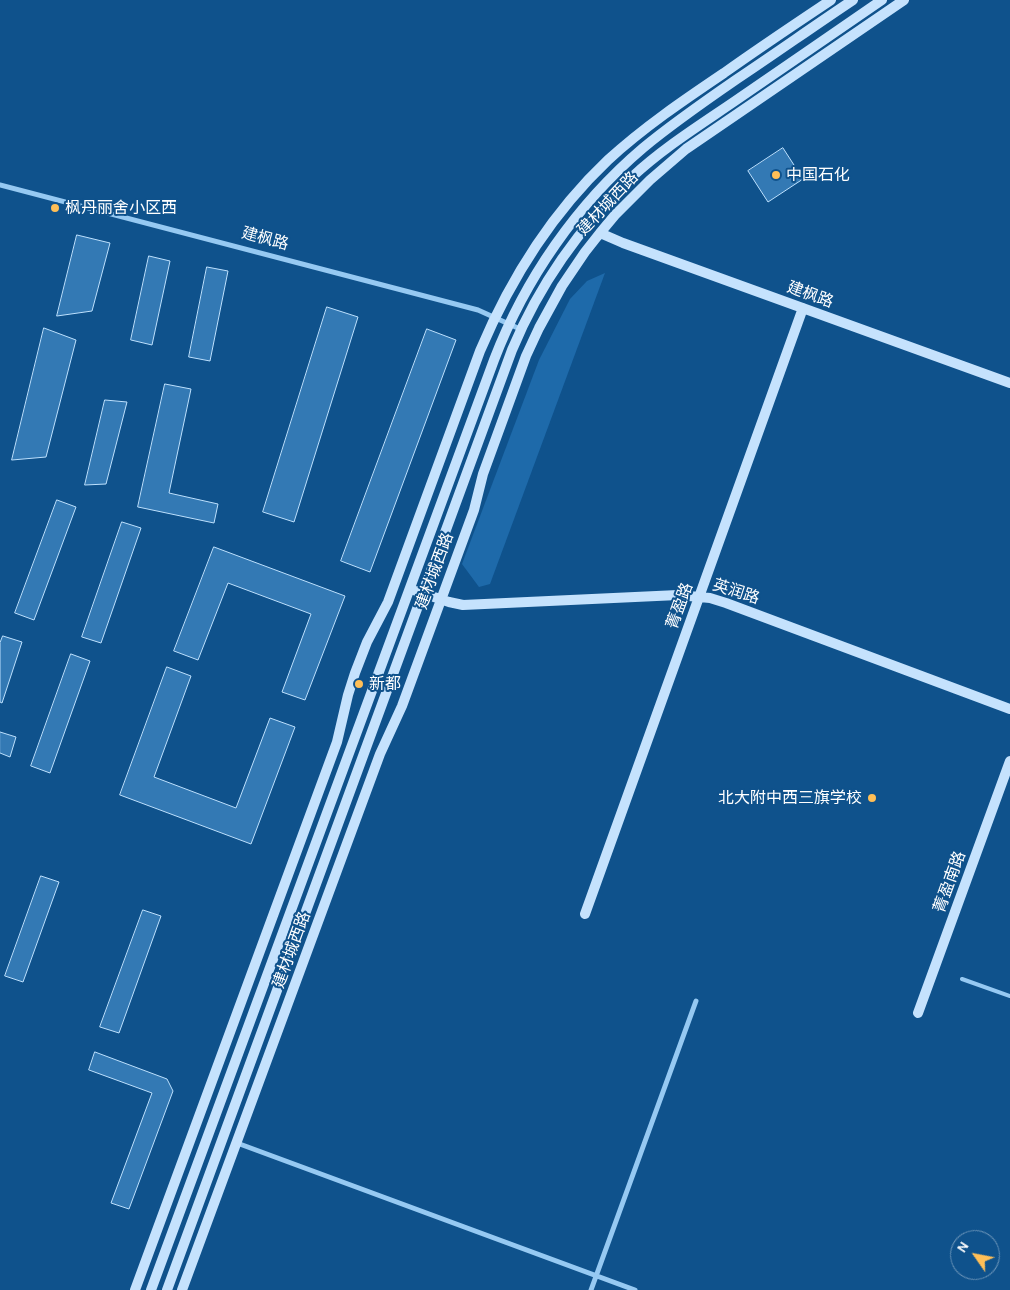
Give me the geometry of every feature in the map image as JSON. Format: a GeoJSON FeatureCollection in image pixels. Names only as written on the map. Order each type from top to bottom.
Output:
{"type":"FeatureCollection","features":[{"type":"Feature","properties":{"kind":"street","name":"建材城西路"},"geometry":{"type":"LineString","coordinates":[[135,1290],[338,742],[348,695],[355,673],[367,642],[388,602],[477,361],[495,317],[513,282],[547,230],[574,196],[607,161],[657,118],[831,0]]}},
{"type":"Feature","properties":{"kind":"street","name":"建材城西路"},"geometry":{"type":"LineString","coordinates":[[151,1290],[496,353],[509,323],[530,284],[572,222],[623,166],[642,149],[688,113],[853,0]]}},
{"type":"Feature","properties":{"kind":"street","name":"建材城西路"},"geometry":{"type":"LineString","coordinates":[[167,1290],[520,329],[564,256],[617,192],[648,163],[682,137],[882,0]]}},
{"type":"Feature","properties":{"kind":"street","name":"建材城西路"},"geometry":{"type":"LineString","coordinates":[[182,1290],[380,754],[402,706],[474,510],[483,474],[526,356],[547,312],[562,286],[600,233],[644,185],[668,164],[904,0]]}},
{"type":"Feature","properties":{"kind":"street","name":"建枫路"},"geometry":{"type":"LineString","coordinates":[[0,185],[478,310],[520,329]]}},
{"type":"Feature","properties":{"kind":"street","name":"建枫路"},"geometry":{"type":"LineString","coordinates":[[600,233],[1010,383]]}},
{"type":"Feature","properties":{"kind":"street"},"geometry":{"type":"LineString","coordinates":[[540,293],[545,286],[573,265],[585,252]]}},
{"type":"Feature","properties":{"kind":"street","name":"菁盈路"},"geometry":{"type":"LineString","coordinates":[[585,914],[803,308]]}},
{"type":"Feature","properties":{"kind":"street","name":"英润路"},"geometry":{"type":"LineString","coordinates":[[410,588],[441,600],[470,605],[678,595],[700,596],[720,601],[1010,709]]}},
{"type":"Feature","properties":{"kind":"street","name":"菁盈南路"},"geometry":{"type":"LineString","coordinates":[[918,1013],[1010,761]]}},
{"type":"Feature","properties":{"kind":"street"},"geometry":{"type":"LineString","coordinates":[[591,1290],[696,1001]]}},
{"type":"Feature","properties":{"kind":"street"},"geometry":{"type":"LineString","coordinates":[[237,1143],[635,1290]]}},
{"type":"Feature","properties":{"kind":"lane"},"geometry":{"type":"LineString","coordinates":[[962,979],[1010,996]]}},
{"type":"Feature","properties":{"kind":"shaded area"},"geometry":{"type":"Polygon","coordinates":[[[605,273],[490,584],[479,587],[462,564],[539,360],[570,299],[587,281],[605,273]]]}},
{"type":"Feature","properties":{"kind":"building","name":"中国石化"},"geometry":{"type":"Polygon","coordinates":[[[783,148],[803,179],[768,202],[748,171],[783,148]]]}},
{"type":"Feature","properties":{"kind":"building"},"geometry":{"type":"Polygon","coordinates":[[[77,235],[110,243],[92,311],[57,316],[77,235]]]}},
{"type":"Feature","properties":{"kind":"building"},"geometry":{"type":"Polygon","coordinates":[[[149,256],[170,261],[152,345],[131,340],[149,256]]]}},
{"type":"Feature","properties":{"kind":"building"},"geometry":{"type":"Polygon","coordinates":[[[207,267],[228,271],[210,361],[189,357],[207,267]]]}},
{"type":"Feature","properties":{"kind":"building"},"geometry":{"type":"Polygon","coordinates":[[[327,307],[358,317],[294,522],[263,512],[327,307]]]}},
{"type":"Feature","properties":{"kind":"building"},"geometry":{"type":"Polygon","coordinates":[[[44,328],[76,340],[46,457],[12,460],[44,328]]]}},
{"type":"Feature","properties":{"kind":"building"},"geometry":{"type":"Polygon","coordinates":[[[427,329],[456,340],[370,572],[341,561],[427,329]]]}},
{"type":"Feature","properties":{"kind":"building"},"geometry":{"type":"Polygon","coordinates":[[[165,384],[191,389],[169,493],[218,504],[214,523],[138,507],[165,384]]]}},
{"type":"Feature","properties":{"kind":"building"},"geometry":{"type":"Polygon","coordinates":[[[105,400],[127,402],[106,484],[85,485],[105,400]]]}},
{"type":"Feature","properties":{"kind":"building"},"geometry":{"type":"Polygon","coordinates":[[[57,500],[76,507],[34,620],[15,613],[57,500]]]}},
{"type":"Feature","properties":{"kind":"building"},"geometry":{"type":"Polygon","coordinates":[[[122,522],[141,528],[101,643],[82,637],[122,522]]]}},
{"type":"Feature","properties":{"kind":"building"},"geometry":{"type":"Polygon","coordinates":[[[214,547],[345,596],[305,700],[282,692],[311,614],[228,583],[198,660],[174,651],[214,547]]]}},
{"type":"Feature","properties":{"kind":"building"},"geometry":{"type":"Polygon","coordinates":[[[3,636],[22,642],[2,703],[0,702],[0,643],[3,636]]]}},
{"type":"Feature","properties":{"kind":"building"},"geometry":{"type":"Polygon","coordinates":[[[71,654],[90,661],[50,773],[31,766],[71,654]]]}},
{"type":"Feature","properties":{"kind":"building"},"geometry":{"type":"Polygon","coordinates":[[[167,667],[191,676],[154,777],[236,808],[270,718],[295,727],[251,844],[120,795],[167,667]]]}},
{"type":"Feature","properties":{"kind":"building"},"geometry":{"type":"Polygon","coordinates":[[[0,732],[16,737],[10,757],[0,753],[0,732]]]}},
{"type":"Feature","properties":{"kind":"building"},"geometry":{"type":"Polygon","coordinates":[[[41,876],[59,882],[23,982],[5,976],[41,876]]]}},
{"type":"Feature","properties":{"kind":"building"},"geometry":{"type":"Polygon","coordinates":[[[143,910],[161,916],[119,1033],[100,1027],[143,910]]]}},
{"type":"Feature","properties":{"kind":"building"},"geometry":{"type":"Polygon","coordinates":[[[95,1052],[167,1079],[173,1091],[129,1209],[111,1203],[152,1093],[89,1070],[95,1052]]]}},
{"type":"Feature","properties":{"kind":"place","name":"中国石化"},"geometry":{"type":"Point","coordinates":[776,175]}},
{"type":"Feature","properties":{"kind":"place","name":"枫丹丽舍小区西"},"geometry":{"type":"Point","coordinates":[55,208]}},
{"type":"Feature","properties":{"kind":"place","name":"新都"},"geometry":{"type":"Point","coordinates":[359,684]}},
{"type":"Feature","properties":{"kind":"place","name":"北大附中西三旗学校"},"geometry":{"type":"Point","coordinates":[872,798]}}]}
